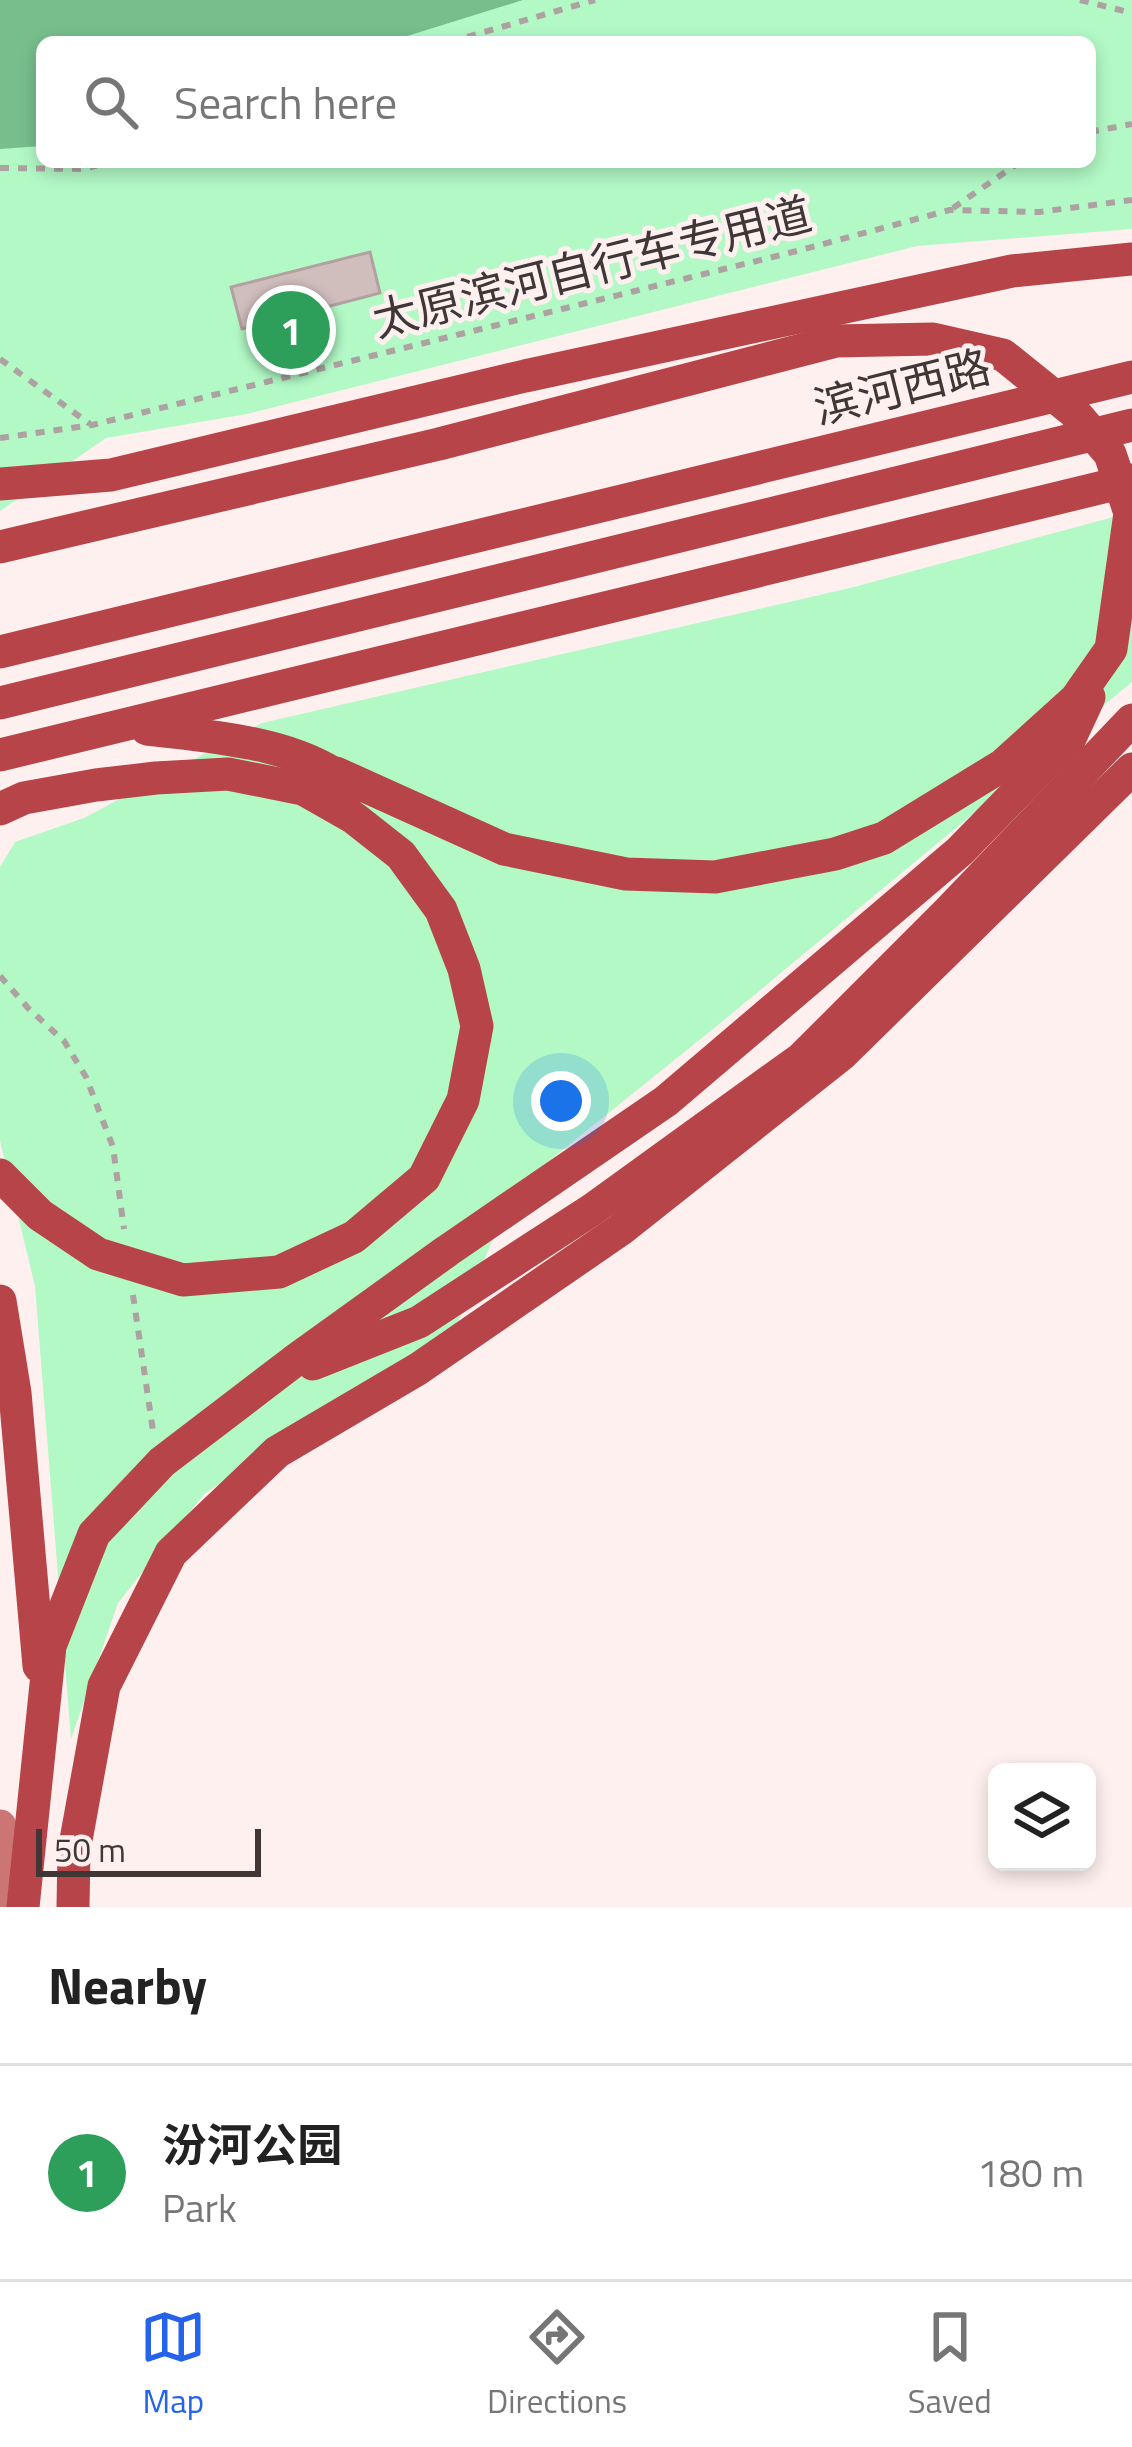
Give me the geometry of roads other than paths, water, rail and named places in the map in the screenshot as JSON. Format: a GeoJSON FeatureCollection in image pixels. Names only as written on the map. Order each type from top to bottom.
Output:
{"type":"FeatureCollection","features":[{"type":"Feature","properties":{"kind":"highway"},"geometry":{"type":"LineString","coordinates":[[0,484],[111,475],[525,376],[1012,271],[1132,259]]}},
{"type":"Feature","properties":{"kind":"highway"},"geometry":{"type":"LineString","coordinates":[[0,547],[439,444],[836,341],[932,339],[1004,355],[1074,412],[1110,454],[1130,513],[1111,649],[1070,738],[960,851],[666,1101],[447,1251],[162,1462],[94,1534],[50,1646],[23,1907]]}},
{"type":"Feature","properties":{"kind":"highway","name":"滨河西路"},"geometry":{"type":"LineString","coordinates":[[0,652],[1132,377]]}},
{"type":"Feature","properties":{"kind":"highway","name":"滨河西路"},"geometry":{"type":"LineString","coordinates":[[0,704],[1132,424]]}},
{"type":"Feature","properties":{"kind":"highway"},"geometry":{"type":"LineString","coordinates":[[0,755],[1132,480]]}},
{"type":"Feature","properties":{"kind":"highway"},"geometry":{"type":"LineString","coordinates":[[122,726],[251,741],[336,773],[504,849],[626,874],[715,877],[835,854],[884,838],[1003,764],[1076,699],[1111,649]]}},
{"type":"Feature","properties":{"kind":"highway"},"geometry":{"type":"LineString","coordinates":[[266,1382],[418,1322],[593,1209],[802,1058],[1132,720]]}},
{"type":"Feature","properties":{"kind":"highway"},"geometry":{"type":"LineString","coordinates":[[73,1907],[74,1851],[104,1686],[171,1553],[277,1452],[418,1369],[620,1230],[842,1054],[1132,769]]}},
{"type":"Feature","properties":{"kind":"highway"},"geometry":{"type":"LineString","coordinates":[[0,1175],[40,1215],[98,1254],[183,1280],[279,1272],[354,1237],[424,1178],[464,1100],[477,1026],[464,969],[435,887],[394,824],[336,773]]}},
{"type":"Feature","properties":{"kind":"highway"},"geometry":{"type":"LineString","coordinates":[[0,809],[24,798],[157,778],[228,774],[303,789],[354,818],[401,855],[441,910],[464,969]]}},
{"type":"Feature","properties":{"kind":"highway"},"geometry":{"type":"LineString","coordinates":[[0,1301],[15,1393],[61,1907]]}},
{"type":"Feature","properties":{"kind":"main road"},"geometry":{"type":"LineString","coordinates":[[0,1826],[6,1907]]}},
{"type":"Feature","properties":{"kind":"place","name":"汾河公园"},"geometry":{"type":"Point","coordinates":[291,330]}}]}
